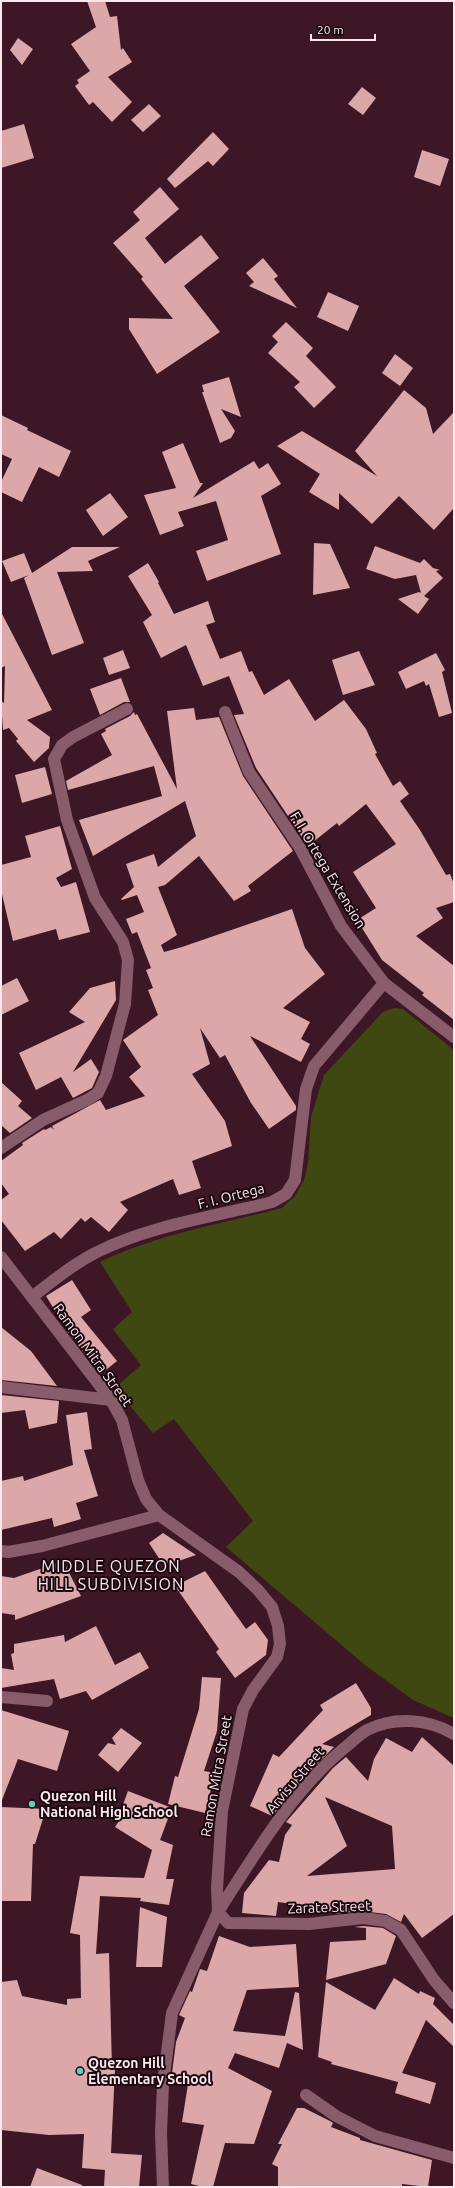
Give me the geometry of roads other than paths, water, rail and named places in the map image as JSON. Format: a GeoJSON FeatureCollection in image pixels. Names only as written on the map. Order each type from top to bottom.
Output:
{"type":"FeatureCollection","features":[{"type":"Feature","properties":{"kind":"street"},"geometry":{"type":"LineString","coordinates":[[1,1148],[44,1120],[87,1100],[98,1093],[106,1076],[125,1004],[128,960],[123,942],[95,898],[67,820],[54,759],[62,745],[73,737],[127,709]]}},
{"type":"Feature","properties":{"kind":"street","name":"F. I. Ortega Extension"},"geometry":{"type":"LineString","coordinates":[[225,712],[249,772],[300,848],[341,926],[384,983],[454,1037]]}},
{"type":"Feature","properties":{"kind":"street","name":"F. I. Ortega"},"geometry":{"type":"LineString","coordinates":[[32,1298],[75,1265],[122,1241],[174,1224],[272,1202],[286,1194],[295,1180],[306,1089],[314,1066],[384,983]]}},
{"type":"Feature","properties":{"kind":"street","name":"Ramon Mitra Street"},"geometry":{"type":"LineString","coordinates":[[1,1257],[111,1400],[122,1420],[140,1487],[146,1499],[159,1515],[239,1572],[272,1607],[278,1626],[280,1644],[276,1658],[253,1690],[243,1709],[238,1731],[235,1755],[222,1810],[217,1888],[218,1912],[172,2013],[163,2084],[161,2133],[163,2187]]}},
{"type":"Feature","properties":{"kind":"street"},"geometry":{"type":"LineString","coordinates":[[1,1387],[111,1400]]}},
{"type":"Feature","properties":{"kind":"street"},"geometry":{"type":"LineString","coordinates":[[1,1551],[8,1552],[42,1546],[159,1515]]}},
{"type":"Feature","properties":{"kind":"street"},"geometry":{"type":"LineString","coordinates":[[1,1696],[47,1701]]}},
{"type":"Feature","properties":{"kind":"street","name":"Arvisu Street"},"geometry":{"type":"LineString","coordinates":[[218,1912],[247,1866],[312,1779],[331,1758],[366,1730],[379,1725],[398,1721],[422,1721],[454,1734]]}},
{"type":"Feature","properties":{"kind":"street","name":"Zarate Street"},"geometry":{"type":"LineString","coordinates":[[218,1912],[228,1923],[309,1924],[363,1918],[385,1921],[401,1930],[434,1980],[454,2003]]}},
{"type":"Feature","properties":{"kind":"street"},"geometry":{"type":"LineString","coordinates":[[306,2095],[336,2116],[375,2136],[454,2158]]}},
{"type":"Feature","properties":{"kind":"place","name":"Quezon Hill National High School"},"geometry":{"type":"Point","coordinates":[32,1804]}},
{"type":"Feature","properties":{"kind":"place","name":"Quezon Hill Elementary School"},"geometry":{"type":"Point","coordinates":[80,2071]}},
{"type":"Feature","properties":{"kind":"district","name":"MIDDLE QUEZON HILL SUBDIVISION"},"geometry":{"type":"Point","coordinates":[111,1575]}}]}
